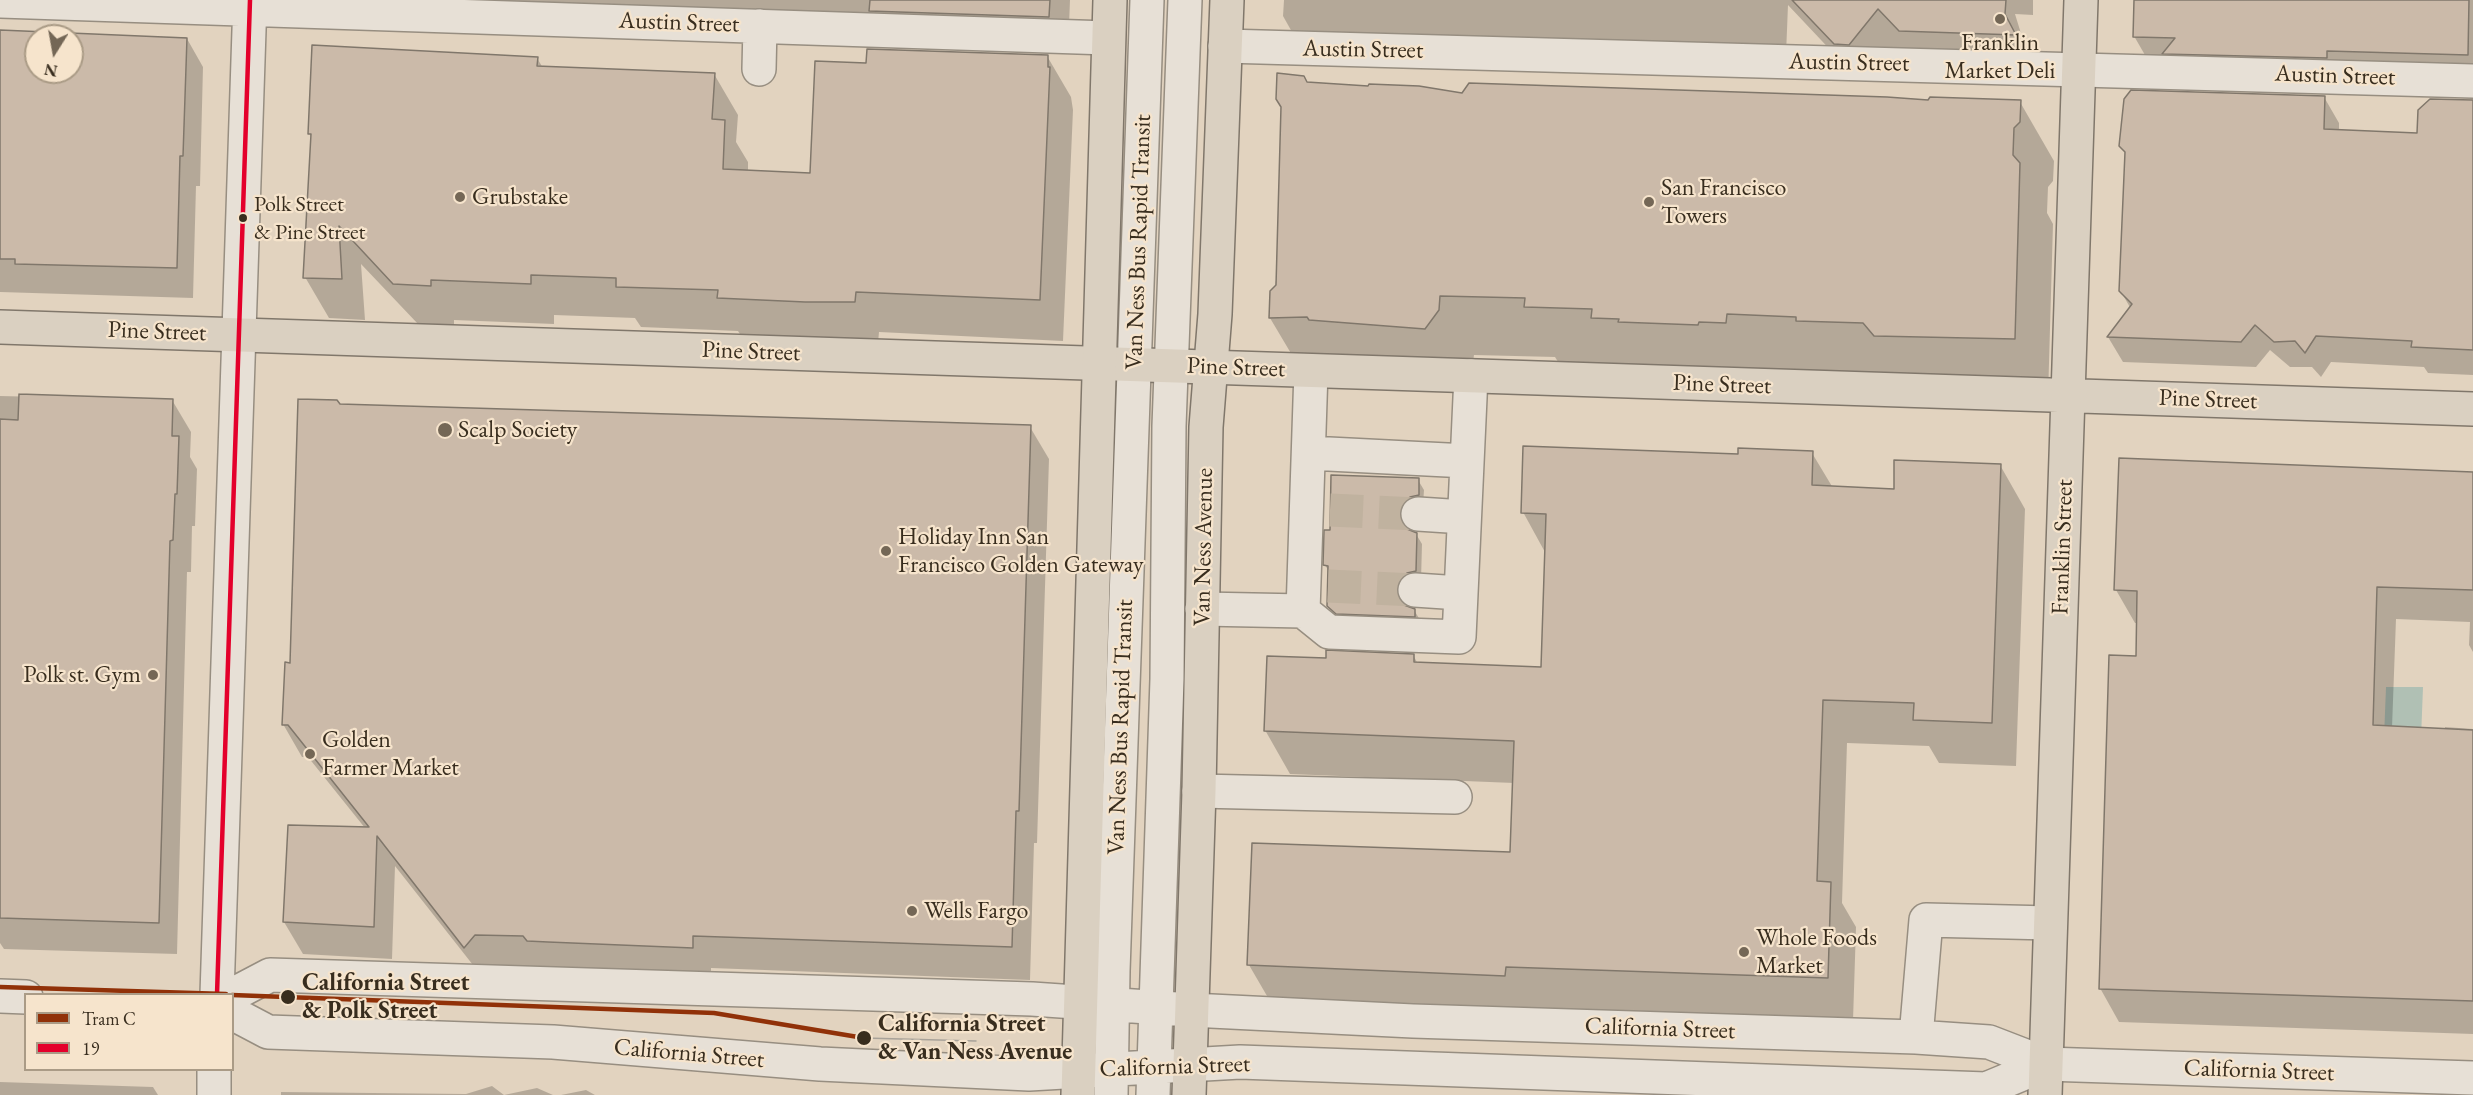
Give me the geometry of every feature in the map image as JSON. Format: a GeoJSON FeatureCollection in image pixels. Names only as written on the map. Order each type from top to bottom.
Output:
{"type":"FeatureCollection","features":[{"type":"Feature","properties":{"kind":"main road"},"geometry":{"type":"LineString","coordinates":[[1078,1083],[1110,0]]}},
{"type":"Feature","properties":{"kind":"main road","name":"Van Ness Avenue"},"geometry":{"type":"LineString","coordinates":[[1189,1080],[1199,791],[1206,427],[1211,367],[1227,0]]}},
{"type":"Feature","properties":{"kind":"main road","name":"Franklin Street"},"geometry":{"type":"LineString","coordinates":[[2045,1079],[2081,0]]}},
{"type":"Feature","properties":{"kind":"main road","name":"Pine Street"},"geometry":{"type":"LineString","coordinates":[[0,327],[2473,409]]}},
{"type":"Feature","properties":{"kind":"street","name":"Van Ness Bus Rapid Transit"},"geometry":{"type":"LineString","coordinates":[[1111,1082],[1147,0]]}},
{"type":"Feature","properties":{"kind":"street","name":"Van Ness Bus Rapid Transit"},"geometry":{"type":"LineString","coordinates":[[1154,1081],[1167,679],[1167,534],[1171,366],[1185,0]]}},
{"type":"Feature","properties":{"kind":"street","name":"Austin Street"},"geometry":{"type":"LineString","coordinates":[[0,1],[250,4],[1108,38]]}},
{"type":"Feature","properties":{"kind":"street"},"geometry":{"type":"LineString","coordinates":[[217,993],[250,4]]}},
{"type":"Feature","properties":{"kind":"street"},"geometry":{"type":"LineString","coordinates":[[759,69],[760,26]]}},
{"type":"Feature","properties":{"kind":"street","name":"Austin Street"},"geometry":{"type":"LineString","coordinates":[[1225,46],[2078,68],[2473,81]]}},
{"type":"Feature","properties":{"kind":"street"},"geometry":{"type":"LineString","coordinates":[[1311,370],[1309,453],[1318,509],[1312,594],[1329,632],[1459,637],[1472,376]]}},
{"type":"Feature","properties":{"kind":"street"},"geometry":{"type":"LineString","coordinates":[[1309,453],[1467,461]]}},
{"type":"Feature","properties":{"kind":"street"},"geometry":{"type":"LineString","coordinates":[[1418,514],[1464,517]]}},
{"type":"Feature","properties":{"kind":"street"},"geometry":{"type":"LineString","coordinates":[[1415,590],[1460,593]]}},
{"type":"Feature","properties":{"kind":"street"},"geometry":{"type":"LineString","coordinates":[[1202,609],[1312,594]]}},
{"type":"Feature","properties":{"kind":"street"},"geometry":{"type":"LineString","coordinates":[[1199,791],[1455,797]]}},
{"type":"Feature","properties":{"kind":"street"},"geometry":{"type":"LineString","coordinates":[[1916,1037],[1926,920],[2050,923]]}},
{"type":"Feature","properties":{"kind":"street","name":"California Street"},"geometry":{"type":"LineString","coordinates":[[234,994],[270,975],[1080,1002],[1413,1021],[1916,1037],[1989,1042],[2045,1079]]}},
{"type":"Feature","properties":{"kind":"street"},"geometry":{"type":"LineString","coordinates":[[0,996],[24,997]]}},
{"type":"Feature","properties":{"kind":"street","name":"California Street"},"geometry":{"type":"LineString","coordinates":[[234,1014],[268,1032],[553,1042],[820,1065],[1029,1074],[1078,1083],[1189,1080],[1240,1062],[1986,1089],[2045,1079],[2473,1078]]}},
{"type":"Feature","properties":{"kind":"street"},"geometry":{"type":"LineString","coordinates":[[214,1071],[214,1095]]}},
{"type":"Feature","properties":{"kind":"shaded area"},"geometry":{"type":"Polygon","coordinates":[[[2386,687],[2423,687],[2420,764],[2383,762],[2386,687]]]}},
{"type":"Feature","properties":{"kind":"building"},"geometry":{"type":"Polygon","coordinates":[[[870,0],[1050,0],[1049,17],[869,11],[870,0]]]}},
{"type":"Feature","properties":{"kind":"building"},"geometry":{"type":"Polygon","coordinates":[[[1792,0],[2006,0],[2005,14],[2016,35],[1899,31],[1878,9],[1849,45],[1834,44],[1792,0]]]}},
{"type":"Feature","properties":{"kind":"building"},"geometry":{"type":"Polygon","coordinates":[[[2134,0],[2469,0],[2468,55],[2327,51],[2327,58],[2162,54],[2175,38],[2133,37],[2134,0]]]}},
{"type":"Feature","properties":{"kind":"building"},"geometry":{"type":"Polygon","coordinates":[[[0,30],[24,31],[24,84],[84,84],[84,34],[187,38],[183,156],[180,156],[177,268],[15,264],[15,259],[0,259],[0,30]]]}},
{"type":"Feature","properties":{"kind":"building"},"geometry":{"type":"Polygon","coordinates":[[[312,45],[538,57],[537,66],[715,73],[712,119],[725,120],[723,169],[810,173],[815,61],[866,63],[867,49],[1048,55],[1048,67],[1050,67],[1040,300],[856,292],[855,302],[717,298],[718,290],[616,287],[616,278],[531,275],[531,284],[431,280],[431,286],[393,284],[339,226],[342,279],[303,278],[311,134],[308,134],[312,45]]]}},
{"type":"Feature","properties":{"kind":"building","name":"San Francisco Towers"},"geometry":{"type":"Polygon","coordinates":[[[1277,73],[1304,76],[1307,82],[1368,86],[1369,84],[1419,86],[1462,93],[1469,83],[1928,100],[1930,97],[2021,100],[2020,122],[2014,128],[2013,155],[2020,163],[2015,339],[1874,336],[1863,323],[1796,321],[1796,317],[1727,314],[1726,323],[1699,322],[1698,325],[1618,322],[1619,319],[1591,318],[1592,309],[1524,307],[1525,298],[1440,296],[1439,310],[1425,329],[1309,320],[1307,317],[1269,318],[1270,291],[1276,285],[1281,107],[1276,99],[1277,73]]]}},
{"type":"Feature","properties":{"kind":"building"},"geometry":{"type":"Polygon","coordinates":[[[2131,90],[2325,96],[2324,129],[2417,133],[2418,110],[2430,99],[2473,100],[2473,350],[2411,347],[2412,341],[2316,336],[2305,353],[2295,341],[2274,342],[2255,325],[2241,342],[2107,337],[2132,304],[2119,291],[2125,152],[2119,146],[2124,99],[2131,90]]]}},
{"type":"Feature","properties":{"kind":"building"},"geometry":{"type":"Polygon","coordinates":[[[19,394],[173,399],[172,436],[179,436],[177,494],[175,494],[173,540],[170,541],[159,923],[0,918],[0,419],[18,420],[19,394]]]}},
{"type":"Feature","properties":{"kind":"building"},"geometry":{"type":"Polygon","coordinates":[[[298,399],[337,400],[340,404],[1031,425],[1019,811],[1016,811],[1012,947],[693,936],[693,948],[527,941],[523,936],[475,935],[464,948],[377,836],[374,927],[283,922],[288,825],[369,827],[288,725],[282,725],[285,662],[290,663],[298,399]]]}},
{"type":"Feature","properties":{"kind":"building"},"geometry":{"type":"Polygon","coordinates":[[[1523,446],[1738,454],[1738,448],[1813,451],[1812,485],[1894,489],[1894,460],[2001,464],[1992,723],[1913,720],[1914,703],[1823,700],[1817,881],[1831,882],[1828,978],[1506,967],[1505,976],[1247,965],[1252,843],[1510,852],[1514,741],[1264,731],[1267,656],[1326,658],[1326,650],[1414,654],[1414,662],[1541,667],[1546,514],[1521,513],[1523,446]]]}},
{"type":"Feature","properties":{"kind":"building"},"geometry":{"type":"Polygon","coordinates":[[[2119,458],[2473,472],[2473,590],[2377,587],[2373,725],[2473,730],[2473,1001],[2099,989],[2109,655],[2136,656],[2137,591],[2114,590],[2119,458]]]}},
{"type":"Feature","properties":{"kind":"building"},"geometry":{"type":"Polygon","coordinates":[[[1331,475],[1419,478],[1419,495],[1410,497],[1403,503],[1399,513],[1407,529],[1417,533],[1416,571],[1407,573],[1400,579],[1396,589],[1398,599],[1404,605],[1415,609],[1415,617],[1336,614],[1327,606],[1328,566],[1323,565],[1324,530],[1330,530],[1331,475]]]}},
{"type":"Feature","properties":{"kind":"tunnel"},"geometry":{"type":"LineString","coordinates":[[1330,510],[1418,514]]}},
{"type":"Feature","properties":{"kind":"tunnel"},"geometry":{"type":"LineString","coordinates":[[1328,586],[1415,590]]}},
{"type":"Feature","properties":{"kind":"tram line","name":"C"},"geometry":{"type":"LineString","coordinates":[[0,987],[194,993]]}},
{"type":"Feature","properties":{"kind":"tram line","name":"C"},"geometry":{"type":"LineString","coordinates":[[234,995],[714,1013],[864,1038]]}},
{"type":"Feature","properties":{"kind":"tram line"},"geometry":{"type":"LineString","coordinates":[[864,1038],[976,1041]]}},
{"type":"Feature","properties":{"kind":"transit line","name":"19"},"geometry":{"type":"LineString","coordinates":[[217,993],[250,0]]}},
{"type":"Feature","properties":{"kind":"place","name":"Franklin Market Deli"},"geometry":{"type":"Point","coordinates":[2000,19]}},
{"type":"Feature","properties":{"kind":"place","name":"Grubstake"},"geometry":{"type":"Point","coordinates":[460,197]}},
{"type":"Feature","properties":{"kind":"place","name":"San Francisco Towers"},"geometry":{"type":"Point","coordinates":[1649,202]}},
{"type":"Feature","properties":{"kind":"place","name":"Polk Street & Pine Street"},"geometry":{"type":"Point","coordinates":[243,218]}},
{"type":"Feature","properties":{"kind":"place","name":"Scalp Society"},"geometry":{"type":"Point","coordinates":[445,430]}},
{"type":"Feature","properties":{"kind":"place","name":"Holiday Inn San Francisco Golden Gateway"},"geometry":{"type":"Point","coordinates":[886,551]}},
{"type":"Feature","properties":{"kind":"place","name":"Polk st. Gym"},"geometry":{"type":"Point","coordinates":[153,675]}},
{"type":"Feature","properties":{"kind":"place","name":"Golden Farmer Market"},"geometry":{"type":"Point","coordinates":[310,754]}},
{"type":"Feature","properties":{"kind":"place","name":"Wells Fargo"},"geometry":{"type":"Point","coordinates":[912,911]}},
{"type":"Feature","properties":{"kind":"place","name":"Whole Foods Market"},"geometry":{"type":"Point","coordinates":[1744,952]}},
{"type":"Feature","properties":{"kind":"place","name":"California Street & Polk Street"},"geometry":{"type":"Point","coordinates":[288,997]}},
{"type":"Feature","properties":{"kind":"place","name":"California Street & Van Ness Avenue"},"geometry":{"type":"Point","coordinates":[864,1038]}}]}
